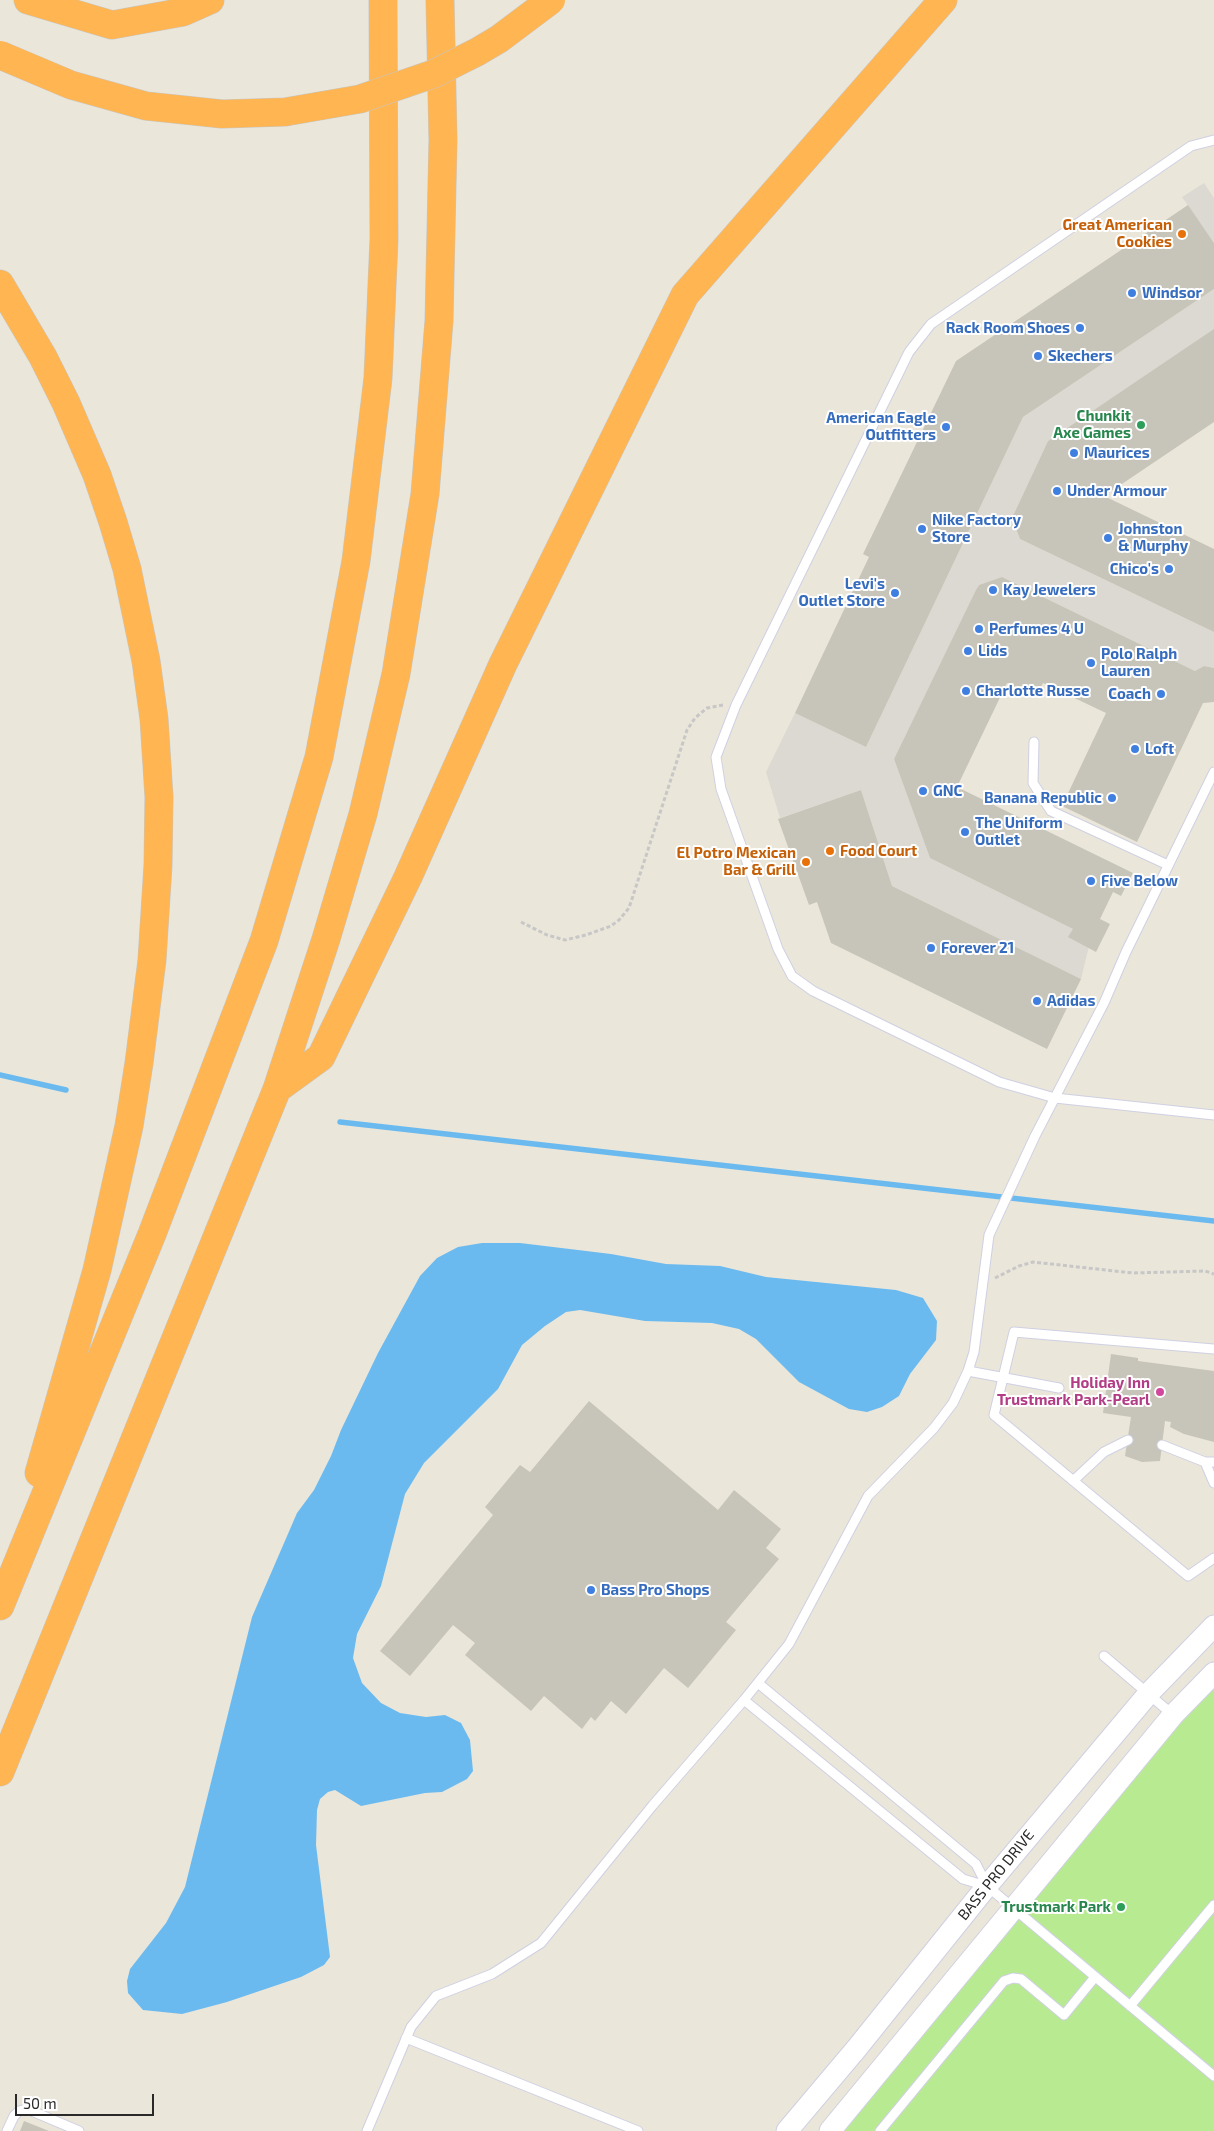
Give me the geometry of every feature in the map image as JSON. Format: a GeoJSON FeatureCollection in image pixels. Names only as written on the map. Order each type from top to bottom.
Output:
{"type":"FeatureCollection","features":[{"type":"Feature","properties":{"kind":"highway"},"geometry":{"type":"LineString","coordinates":[[28,0],[112,25],[183,12],[210,0]]}},
{"type":"Feature","properties":{"kind":"highway"},"geometry":{"type":"LineString","coordinates":[[4,1595],[152,1234],[264,941],[318,757],[356,561],[378,378],[384,239],[382,0]]}},
{"type":"Feature","properties":{"kind":"highway"},"geometry":{"type":"LineString","coordinates":[[0,1772],[277,1089],[326,939],[363,814],[396,674],[425,494],[439,321],[443,140],[440,0]]}},
{"type":"Feature","properties":{"kind":"highway"},"geometry":{"type":"LineString","coordinates":[[0,54],[71,85],[146,106],[222,114],[285,112],[360,99],[432,74],[477,52],[551,0]]}},
{"type":"Feature","properties":{"kind":"highway"},"geometry":{"type":"LineString","coordinates":[[277,1089],[321,1057],[408,877],[503,664],[685,295],[943,0]]}},
{"type":"Feature","properties":{"kind":"highway"},"geometry":{"type":"LineString","coordinates":[[0,284],[31,335],[66,403],[97,475],[114,522],[130,584],[146,661],[154,719],[159,797],[158,865],[152,960],[139,1063],[126,1141],[98,1270],[54,1414],[4,1595]]}},
{"type":"Feature","properties":{"kind":"street","name":"BASS PRO DRIVE"},"geometry":{"type":"LineString","coordinates":[[787,2131],[857,2048],[986,1886],[1149,1693],[1214,1626]]}},
{"type":"Feature","properties":{"kind":"street"},"geometry":{"type":"LineString","coordinates":[[830,2131],[1173,1715],[1214,1674]]}},
{"type":"Feature","properties":{"kind":"lane"},"geometry":{"type":"LineString","coordinates":[[1214,140],[1191,146],[931,324],[909,352],[736,705],[716,757],[721,789],[778,949],[792,976],[813,991],[999,1082],[1054,1098],[1214,1115]]}},
{"type":"Feature","properties":{"kind":"lane"},"geometry":{"type":"LineString","coordinates":[[1034,742],[1033,783],[1051,811],[1168,865]]}},
{"type":"Feature","properties":{"kind":"lane"},"geometry":{"type":"LineString","coordinates":[[367,2131],[411,2027],[436,1996],[492,1974],[541,1943],[789,1644],[868,1496],[934,1428],[953,1404],[968,1371],[974,1352],[989,1234],[1035,1136],[1104,1003],[1126,952],[1214,772]]}},
{"type":"Feature","properties":{"kind":"lane"},"geometry":{"type":"LineString","coordinates":[[1214,1349],[1014,1332],[994,1415],[1188,1576],[1214,1558]]}},
{"type":"Feature","properties":{"kind":"lane"},"geometry":{"type":"LineString","coordinates":[[968,1371],[1059,1388]]}},
{"type":"Feature","properties":{"kind":"lane"},"geometry":{"type":"LineString","coordinates":[[1073,1481],[1104,1452],[1128,1440]]}},
{"type":"Feature","properties":{"kind":"lane"},"geometry":{"type":"LineString","coordinates":[[1162,1445],[1210,1462],[1214,1483]]}},
{"type":"Feature","properties":{"kind":"lane"},"geometry":{"type":"LineString","coordinates":[[1104,1656],[1173,1715]]}},
{"type":"Feature","properties":{"kind":"lane"},"geometry":{"type":"LineString","coordinates":[[758,1682],[976,1864],[986,1886]]}},
{"type":"Feature","properties":{"kind":"lane"},"geometry":{"type":"LineString","coordinates":[[744,1700],[963,1879],[986,1886],[1214,2076]]}},
{"type":"Feature","properties":{"kind":"lane"},"geometry":{"type":"LineString","coordinates":[[1130,2006],[1214,1905]]}},
{"type":"Feature","properties":{"kind":"lane"},"geometry":{"type":"LineString","coordinates":[[880,2131],[1004,1981],[1013,1978],[1021,1979],[1064,2015],[1095,1977]]}},
{"type":"Feature","properties":{"kind":"lane"},"geometry":{"type":"LineString","coordinates":[[406,2038],[638,2131]]}},
{"type":"Feature","properties":{"kind":"lane"},"geometry":{"type":"LineString","coordinates":[[7,2131],[14,2116],[19,2111],[26,2109],[79,2131]]}},
{"type":"Feature","properties":{"kind":"path"},"geometry":{"type":"LineString","coordinates":[[522,922],[547,935],[565,940],[611,926],[620,920],[629,908],[687,730],[695,718],[707,708],[719,705],[736,705]]}},
{"type":"Feature","properties":{"kind":"path"},"geometry":{"type":"LineString","coordinates":[[982,1280],[998,1278],[1019,1266],[1033,1262],[1133,1273],[1205,1271],[1214,1274]]}},
{"type":"Feature","properties":{"kind":"green space","name":"Trustmark Park"},"geometry":{"type":"Polygon","coordinates":[[[1214,1683],[1214,2131],[843,2131],[1214,1683]]]}},
{"type":"Feature","properties":{"kind":"shaded area"},"geometry":{"type":"Polygon","coordinates":[[[1204,183],[1214,198],[1214,243],[1182,197],[1204,183]]]}},
{"type":"Feature","properties":{"kind":"shaded area"},"geometry":{"type":"Polygon","coordinates":[[[1214,289],[1214,330],[1048,441],[1012,518],[1020,539],[1214,632],[1214,668],[1204,666],[1195,671],[1002,577],[979,585],[894,759],[930,858],[1091,938],[1081,979],[892,886],[861,790],[780,818],[766,772],[795,713],[866,747],[1023,417],[1214,289]]]}},
{"type":"Feature","properties":{"kind":"water"},"geometry":{"type":"Polygon","coordinates":[[[482,1243],[520,1243],[611,1254],[666,1264],[720,1266],[766,1277],[896,1290],[923,1298],[937,1321],[936,1340],[910,1374],[899,1396],[882,1407],[867,1412],[849,1409],[799,1382],[756,1339],[739,1329],[712,1323],[645,1321],[580,1310],[566,1312],[522,1345],[498,1389],[424,1463],[405,1494],[381,1586],[357,1634],[353,1658],[362,1683],[381,1703],[400,1713],[426,1717],[445,1715],[461,1723],[470,1740],[473,1771],[467,1779],[442,1792],[425,1793],[361,1806],[335,1790],[328,1792],[320,1799],[317,1810],[316,1845],[330,1957],[324,1965],[301,1977],[227,2002],[182,2014],[143,2010],[128,1993],[127,1981],[130,1969],[166,1923],[185,1887],[252,1617],[297,1513],[314,1490],[378,1353],[420,1276],[437,1258],[458,1247],[482,1243]]]}},
{"type":"Feature","properties":{"kind":"building"},"geometry":{"type":"Polygon","coordinates":[[[1188,205],[1214,243],[1214,289],[1023,417],[866,747],[795,713],[869,557],[863,554],[956,361],[1188,205]]]}},
{"type":"Feature","properties":{"kind":"building"},"geometry":{"type":"Polygon","coordinates":[[[1214,329],[1214,422],[1104,496],[1214,549],[1214,632],[1020,539],[1012,518],[1048,441],[1214,329]]]}},
{"type":"Feature","properties":{"kind":"building"},"geometry":{"type":"Polygon","coordinates":[[[1002,577],[1195,671],[1204,666],[1214,668],[1214,702],[1203,703],[1137,842],[1062,806],[1106,713],[1043,683],[1036,697],[1007,683],[957,787],[1133,873],[1121,896],[1113,892],[1100,919],[1110,924],[1096,952],[1068,937],[1073,929],[930,858],[894,759],[976,590],[979,585],[1002,577]]]}},
{"type":"Feature","properties":{"kind":"building"},"geometry":{"type":"Polygon","coordinates":[[[861,790],[892,886],[1081,979],[1047,1049],[831,943],[817,902],[809,905],[778,819],[861,790]]]}},
{"type":"Feature","properties":{"kind":"building","name":"Holiday Inn Trustmark Park-Pearl"},"geometry":{"type":"Polygon","coordinates":[[[1111,1354],[1138,1358],[1138,1361],[1214,1371],[1214,1442],[1184,1434],[1170,1427],[1171,1422],[1165,1421],[1160,1461],[1142,1462],[1125,1456],[1131,1417],[1103,1413],[1111,1354]]]}},
{"type":"Feature","properties":{"kind":"building","name":"Bass Pro Shops"},"geometry":{"type":"Polygon","coordinates":[[[589,1401],[718,1510],[734,1490],[781,1529],[766,1548],[779,1559],[726,1622],[736,1630],[688,1688],[664,1668],[626,1714],[611,1701],[595,1721],[591,1717],[582,1729],[544,1696],[531,1711],[465,1655],[475,1643],[453,1625],[410,1676],[380,1651],[493,1515],[485,1507],[520,1465],[530,1472],[589,1401]]]}},
{"type":"Feature","properties":{"kind":"building"},"geometry":{"type":"Polygon","coordinates":[[[24,2121],[49,2131],[20,2131],[24,2121]]]}},
{"type":"Feature","properties":{"kind":"waterway"},"geometry":{"type":"LineString","coordinates":[[0,1075],[66,1090]]}},
{"type":"Feature","properties":{"kind":"waterway"},"geometry":{"type":"LineString","coordinates":[[340,1122],[1214,1221]]}},
{"type":"Feature","properties":{"kind":"place","name":"Great American Cookies"},"geometry":{"type":"Point","coordinates":[1182,234]}},
{"type":"Feature","properties":{"kind":"place","name":"Windsor"},"geometry":{"type":"Point","coordinates":[1132,293]}},
{"type":"Feature","properties":{"kind":"place","name":"Rack Room Shoes"},"geometry":{"type":"Point","coordinates":[1080,328]}},
{"type":"Feature","properties":{"kind":"place","name":"Skechers"},"geometry":{"type":"Point","coordinates":[1038,356]}},
{"type":"Feature","properties":{"kind":"place","name":"Chunkit Axe Games"},"geometry":{"type":"Point","coordinates":[1141,425]}},
{"type":"Feature","properties":{"kind":"place","name":"American Eagle Outfitters"},"geometry":{"type":"Point","coordinates":[946,427]}},
{"type":"Feature","properties":{"kind":"place","name":"Maurices"},"geometry":{"type":"Point","coordinates":[1074,453]}},
{"type":"Feature","properties":{"kind":"place","name":"Under Armour"},"geometry":{"type":"Point","coordinates":[1057,491]}},
{"type":"Feature","properties":{"kind":"place","name":"Nike Factory Store"},"geometry":{"type":"Point","coordinates":[922,529]}},
{"type":"Feature","properties":{"kind":"place","name":"Johnston & Murphy"},"geometry":{"type":"Point","coordinates":[1108,538]}},
{"type":"Feature","properties":{"kind":"place","name":"Chico's"},"geometry":{"type":"Point","coordinates":[1169,569]}},
{"type":"Feature","properties":{"kind":"place","name":"Kay Jewelers"},"geometry":{"type":"Point","coordinates":[993,590]}},
{"type":"Feature","properties":{"kind":"place","name":"Levi's Outlet Store"},"geometry":{"type":"Point","coordinates":[895,593]}},
{"type":"Feature","properties":{"kind":"place","name":"Perfumes 4 U"},"geometry":{"type":"Point","coordinates":[979,629]}},
{"type":"Feature","properties":{"kind":"place","name":"Lids"},"geometry":{"type":"Point","coordinates":[968,651]}},
{"type":"Feature","properties":{"kind":"place","name":"Polo Ralph Lauren"},"geometry":{"type":"Point","coordinates":[1091,663]}},
{"type":"Feature","properties":{"kind":"place","name":"Charlotte Russe"},"geometry":{"type":"Point","coordinates":[966,691]}},
{"type":"Feature","properties":{"kind":"place","name":"Coach"},"geometry":{"type":"Point","coordinates":[1161,694]}},
{"type":"Feature","properties":{"kind":"place","name":"Loft"},"geometry":{"type":"Point","coordinates":[1135,749]}},
{"type":"Feature","properties":{"kind":"place","name":"GNC"},"geometry":{"type":"Point","coordinates":[923,791]}},
{"type":"Feature","properties":{"kind":"place","name":"Banana Republic"},"geometry":{"type":"Point","coordinates":[1112,798]}},
{"type":"Feature","properties":{"kind":"place","name":"The Uniform Outlet"},"geometry":{"type":"Point","coordinates":[965,832]}},
{"type":"Feature","properties":{"kind":"place","name":"Food Court"},"geometry":{"type":"Point","coordinates":[830,851]}},
{"type":"Feature","properties":{"kind":"place","name":"El Potro Mexican Bar & Grill"},"geometry":{"type":"Point","coordinates":[806,862]}},
{"type":"Feature","properties":{"kind":"place","name":"Five Below"},"geometry":{"type":"Point","coordinates":[1091,881]}},
{"type":"Feature","properties":{"kind":"place","name":"Forever 21"},"geometry":{"type":"Point","coordinates":[931,948]}},
{"type":"Feature","properties":{"kind":"place","name":"Adidas"},"geometry":{"type":"Point","coordinates":[1037,1001]}},
{"type":"Feature","properties":{"kind":"place","name":"Holiday Inn Trustmark Park-Pearl"},"geometry":{"type":"Point","coordinates":[1160,1392]}},
{"type":"Feature","properties":{"kind":"place","name":"Bass Pro Shops"},"geometry":{"type":"Point","coordinates":[591,1590]}},
{"type":"Feature","properties":{"kind":"place","name":"Trustmark Park"},"geometry":{"type":"Point","coordinates":[1121,1907]}}]}
